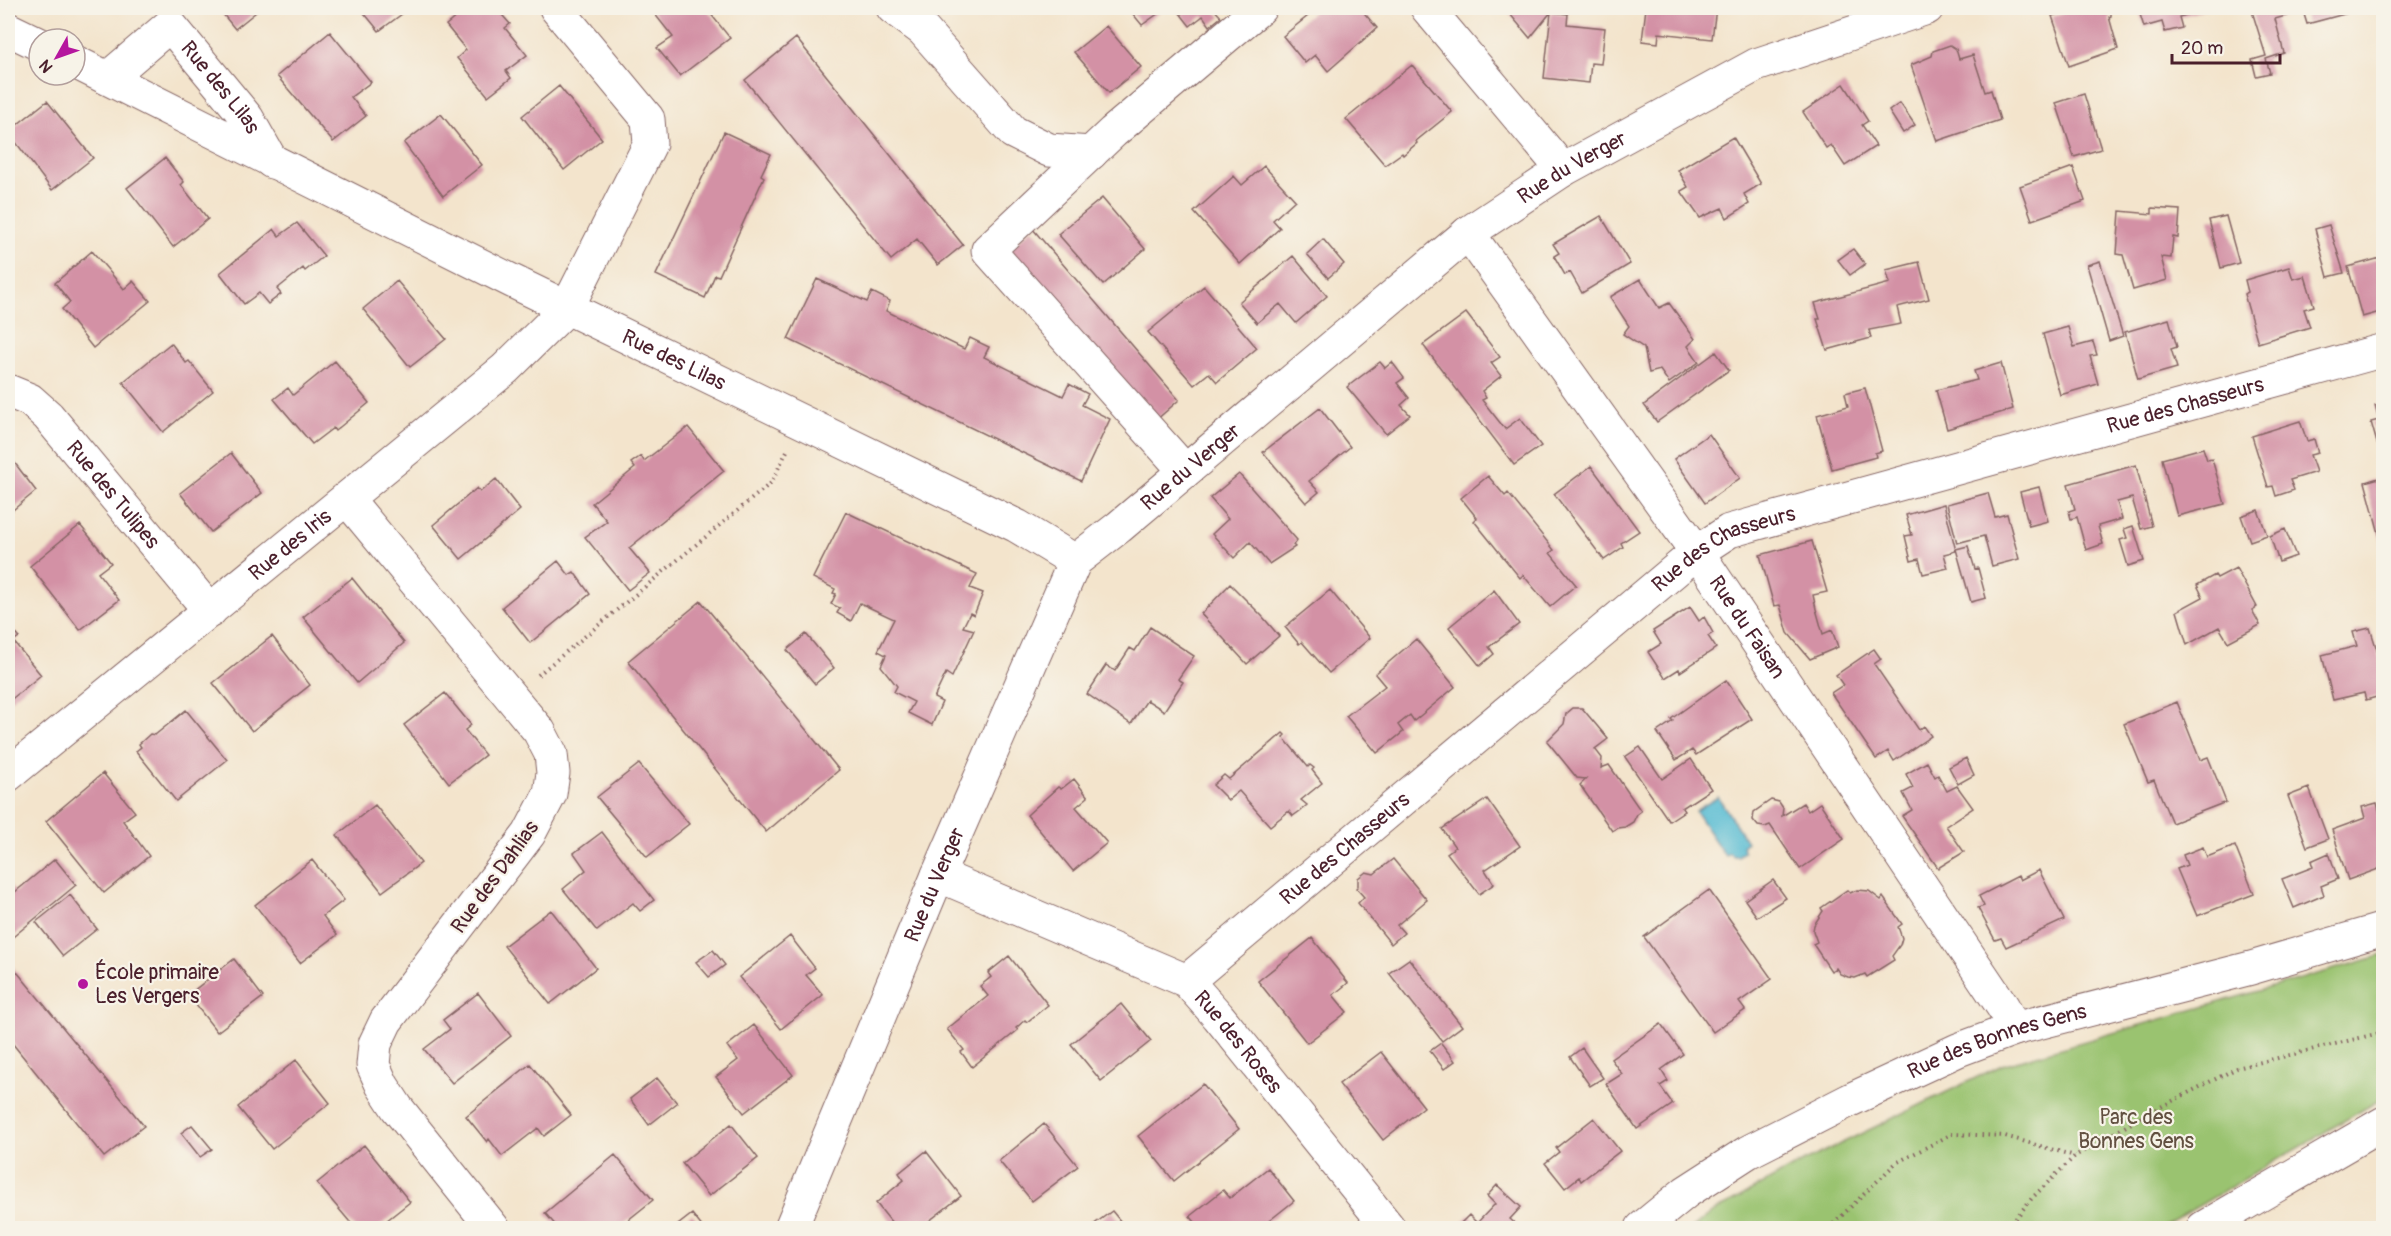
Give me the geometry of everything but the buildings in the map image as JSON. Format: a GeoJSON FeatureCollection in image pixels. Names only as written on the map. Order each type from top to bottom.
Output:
{"type":"FeatureCollection","features":[{"type":"Feature","properties":{"kind":"street","name":"Rue des Iris"},"geometry":{"type":"LineString","coordinates":[[8,775],[505,369],[567,308],[650,144],[648,119],[556,8]]}},
{"type":"Feature","properties":{"kind":"street"},"geometry":{"type":"LineString","coordinates":[[893,8],[923,30],[1013,132],[1049,150],[1102,142]]}},
{"type":"Feature","properties":{"kind":"street"},"geometry":{"type":"LineString","coordinates":[[1185,471],[988,250],[1102,142],[1260,8]]}},
{"type":"Feature","properties":{"kind":"street"},"geometry":{"type":"LineString","coordinates":[[1427,8],[1563,170]]}},
{"type":"Feature","properties":{"kind":"street","name":"Rue du Verger"},"geometry":{"type":"LineString","coordinates":[[790,1228],[938,874],[1074,561],[1185,471],[1468,233],[1563,170],[1756,65],[1927,8]]}},
{"type":"Feature","properties":{"kind":"street","name":"Rue des Lilas"},"geometry":{"type":"LineString","coordinates":[[108,78],[170,26],[247,118],[272,162]]}},
{"type":"Feature","properties":{"kind":"street"},"geometry":{"type":"LineString","coordinates":[[8,29],[27,38]]}},
{"type":"Feature","properties":{"kind":"street","name":"Rue des Lilas"},"geometry":{"type":"LineString","coordinates":[[87,68],[567,308],[1017,526],[1074,561]]}},
{"type":"Feature","properties":{"kind":"street","name":"Rue du Faisan"},"geometry":{"type":"LineString","coordinates":[[1468,233],[1697,552],[2002,1007],[2014,1029]]}},
{"type":"Feature","properties":{"kind":"street","name":"Rue des Chasseurs"},"geometry":{"type":"LineString","coordinates":[[1187,981],[1697,552],[1729,531],[1747,524],[2384,350]]}},
{"type":"Feature","properties":{"kind":"street","name":"Rue des Tulipes"},"geometry":{"type":"LineString","coordinates":[[8,391],[30,400],[48,416],[210,611]]}},
{"type":"Feature","properties":{"kind":"street","name":"Rue des Dahlias"},"geometry":{"type":"LineString","coordinates":[[347,499],[512,696],[539,731],[550,754],[553,773],[550,794],[530,834],[386,1021],[375,1044],[373,1065],[382,1085],[397,1108],[493,1228]]}},
{"type":"Feature","properties":{"kind":"street","name":"Rue des Roses"},"geometry":{"type":"LineString","coordinates":[[938,874],[1187,981],[1226,1025],[1389,1228]]}},
{"type":"Feature","properties":{"kind":"street","name":"Rue des Bonnes Gens"},"geometry":{"type":"LineString","coordinates":[[1642,1228],[1686,1192],[1758,1147],[1908,1072],[2014,1029],[2251,968],[2384,929]]}},
{"type":"Feature","properties":{"kind":"street"},"geometry":{"type":"LineString","coordinates":[[2203,1228],[2384,1123]]}},
{"type":"Feature","properties":{"kind":"path"},"geometry":{"type":"LineString","coordinates":[[512,696],[771,483],[801,422]]}},
{"type":"Feature","properties":{"kind":"path"},"geometry":{"type":"LineString","coordinates":[[2008,1228],[2032,1198],[2076,1156],[2145,1115],[2237,1068],[2380,1035],[2384,1032]]}},
{"type":"Feature","properties":{"kind":"path"},"geometry":{"type":"LineString","coordinates":[[1829,1228],[1896,1163],[1952,1134],[2005,1136],[2076,1156]]}},
{"type":"Feature","properties":{"kind":"green space","name":"Parc des Bonnes Gens"},"geometry":{"type":"Polygon","coordinates":[[[2383,955],[2383,1098],[2161,1228],[1693,1228],[1710,1214],[1795,1166],[2002,1065],[2383,955]]]}},
{"type":"Feature","properties":{"kind":"water"},"geometry":{"type":"Polygon","coordinates":[[[1718,797],[1747,842],[1743,845],[1744,851],[1738,856],[1732,856],[1729,853],[1725,856],[1695,811],[1718,797]]]}},
{"type":"Feature","properties":{"kind":"place","name":"École primaire Les Vergers"},"geometry":{"type":"Point","coordinates":[83,984]}}]}
